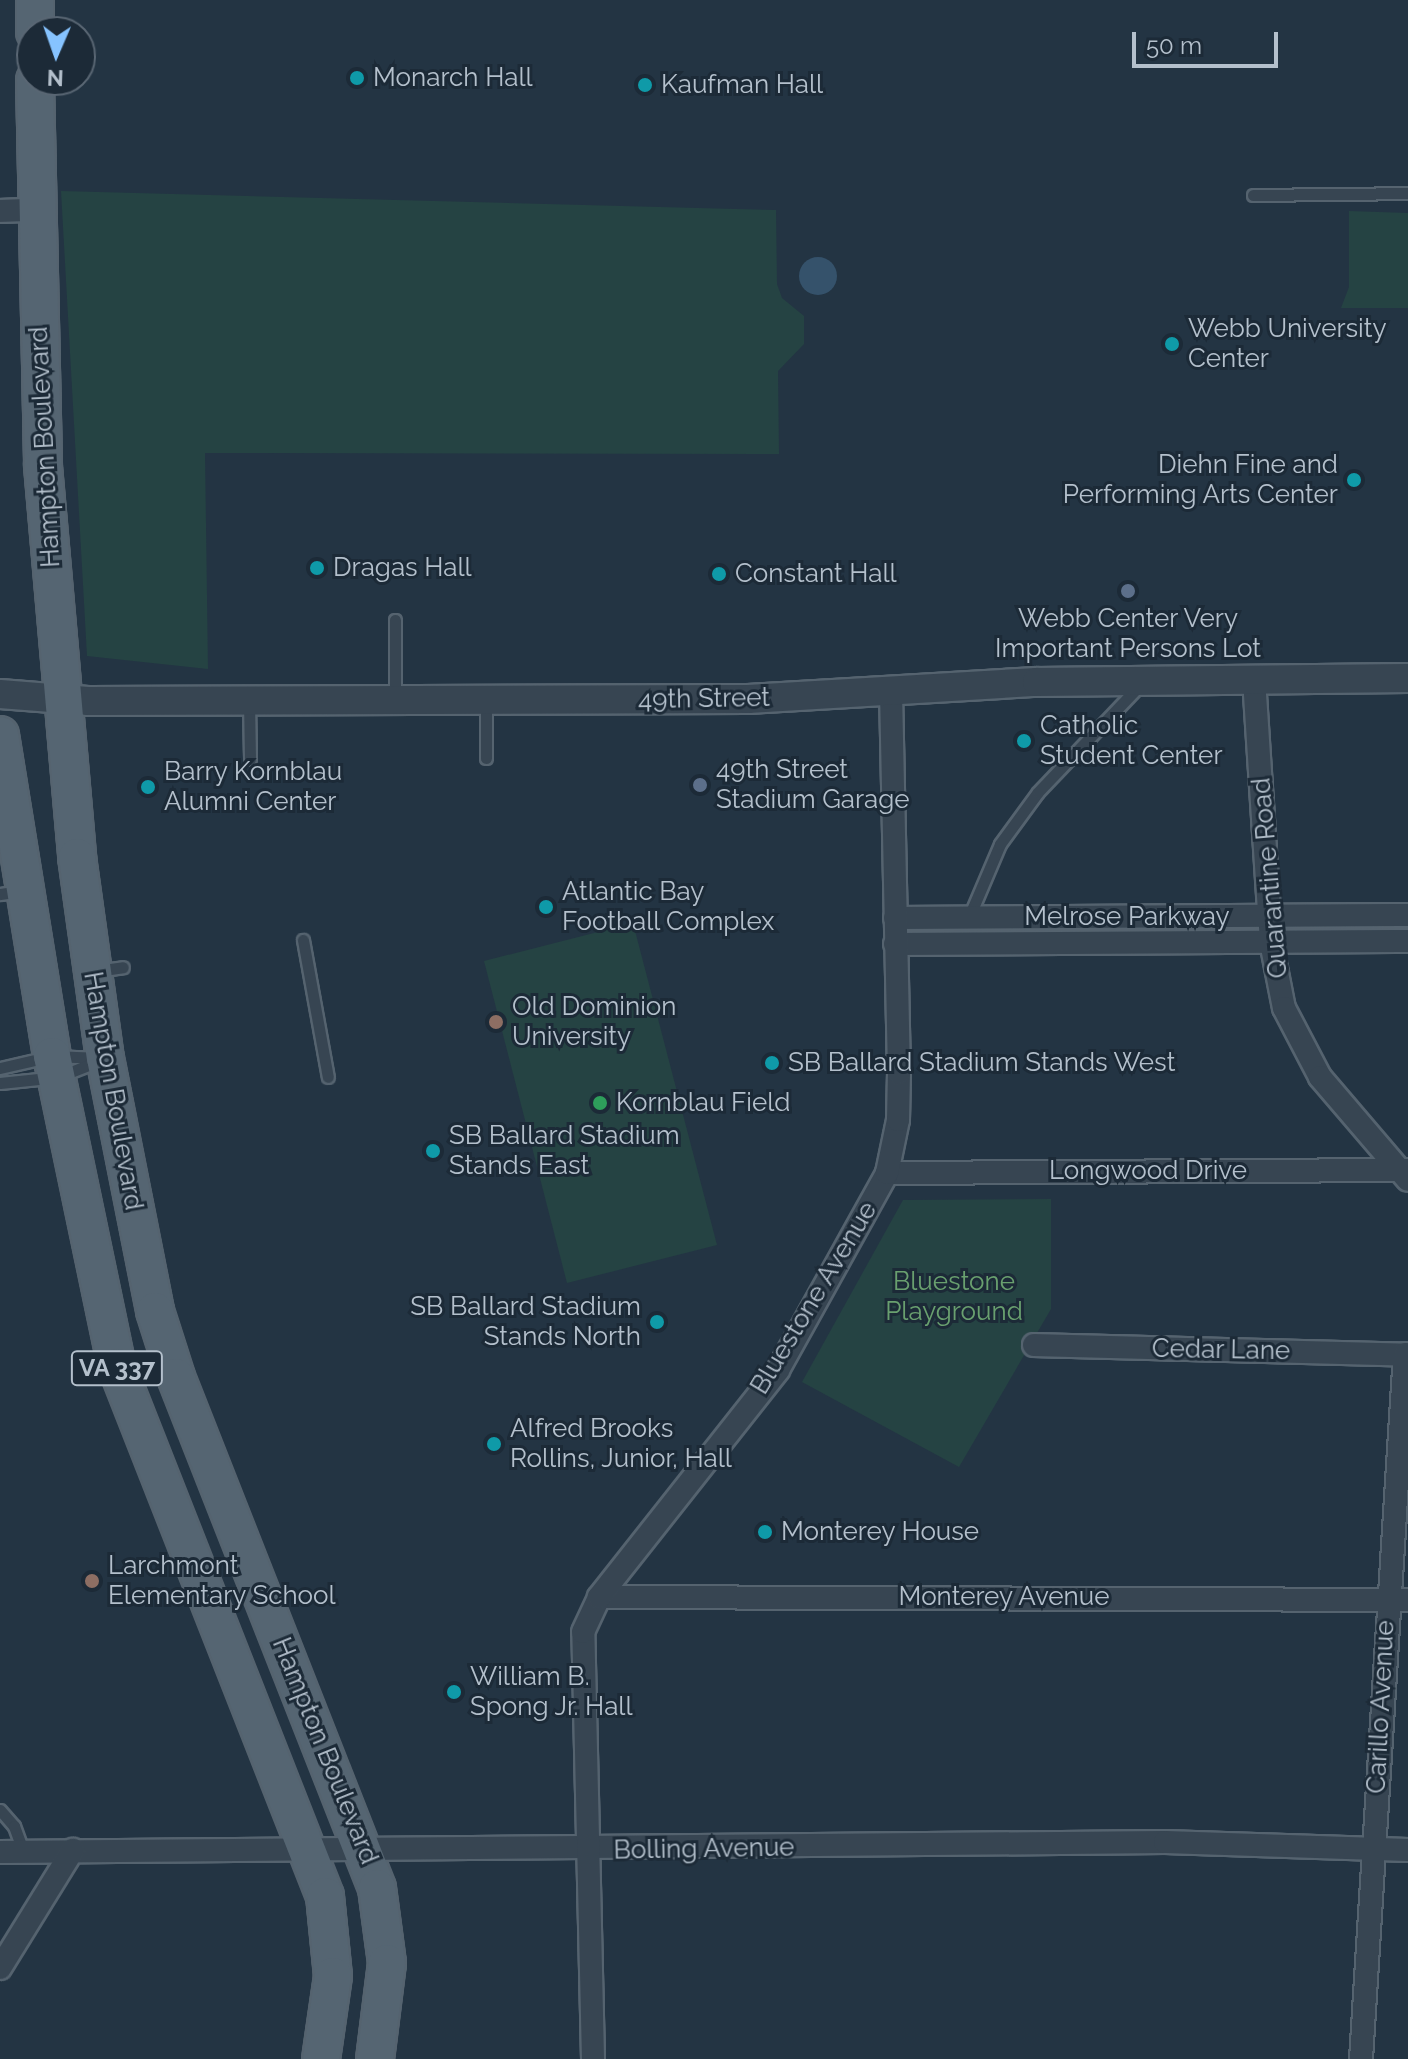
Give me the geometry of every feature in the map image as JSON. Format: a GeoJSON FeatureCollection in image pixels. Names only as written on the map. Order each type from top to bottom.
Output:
{"type":"FeatureCollection","features":[{"type":"Feature","properties":{"kind":"main road","name":"Hampton Boulevard"},"geometry":{"type":"LineString","coordinates":[[35,96],[39,394],[64,700],[107,969],[105,1058],[155,1311],[176,1377],[367,1852],[377,1888],[387,1963],[375,2059]]}},
{"type":"Feature","properties":{"kind":"main road","name":"Hampton Boulevard"},"geometry":{"type":"LineString","coordinates":[[0,735],[13,892],[55,1067],[96,1285],[117,1367],[310,1848],[325,1896],[332,1953],[321,2059]]}},
{"type":"Feature","properties":{"kind":"street"},"geometry":{"type":"LineString","coordinates":[[0,211],[37,210]]}},
{"type":"Feature","properties":{"kind":"street","name":"49th Street"},"geometry":{"type":"LineString","coordinates":[[0,694],[64,700],[486,702],[891,693],[1144,681],[1408,678]]}},
{"type":"Feature","properties":{"kind":"street","name":"Quarantine Road"},"geometry":{"type":"LineString","coordinates":[[1254,679],[1268,916],[1284,1008],[1320,1077],[1405,1173]]}},
{"type":"Feature","properties":{"kind":"street","name":"Bluestone Avenue"},"geometry":{"type":"LineString","coordinates":[[593,2059],[583,1632],[599,1597],[778,1370],[887,1173],[898,1120],[891,693]]}},
{"type":"Feature","properties":{"kind":"street","name":"Melrose Parkway"},"geometry":{"type":"LineString","coordinates":[[895,918],[1408,915]]}},
{"type":"Feature","properties":{"kind":"street","name":"Melrose Parkway"},"geometry":{"type":"LineString","coordinates":[[895,944],[1408,941]]}},
{"type":"Feature","properties":{"kind":"street","name":"Longwood Drive"},"geometry":{"type":"LineString","coordinates":[[887,1173],[1405,1173]]}},
{"type":"Feature","properties":{"kind":"street","name":"Cedar Lane"},"geometry":{"type":"LineString","coordinates":[[1034,1345],[1406,1354]]}},
{"type":"Feature","properties":{"kind":"street","name":"Carillo Avenue"},"geometry":{"type":"LineString","coordinates":[[1361,2059],[1374,1846],[1397,1599],[1406,1354]]}},
{"type":"Feature","properties":{"kind":"street","name":"Monterey Avenue"},"geometry":{"type":"LineString","coordinates":[[599,1597],[1397,1599]]}},
{"type":"Feature","properties":{"kind":"street","name":"Bolling Avenue"},"geometry":{"type":"LineString","coordinates":[[11,1851],[310,1848],[367,1852],[1165,1842],[1374,1846],[1408,1850]]}},
{"type":"Feature","properties":{"kind":"street"},"geometry":{"type":"LineString","coordinates":[[0,1968],[73,1850]]}},
{"type":"Feature","properties":{"kind":"lane"},"geometry":{"type":"LineString","coordinates":[[1253,195],[1408,193]]}},
{"type":"Feature","properties":{"kind":"lane"},"geometry":{"type":"LineString","coordinates":[[395,620],[395,701]]}},
{"type":"Feature","properties":{"kind":"lane"},"geometry":{"type":"LineString","coordinates":[[969,917],[1000,844],[1038,792],[1144,681]]}},
{"type":"Feature","properties":{"kind":"lane"},"geometry":{"type":"LineString","coordinates":[[249,701],[250,759]]}},
{"type":"Feature","properties":{"kind":"lane"},"geometry":{"type":"LineString","coordinates":[[486,702],[486,758]]}},
{"type":"Feature","properties":{"kind":"lane"},"geometry":{"type":"LineString","coordinates":[[303,940],[328,1077]]}},
{"type":"Feature","properties":{"kind":"lane"},"geometry":{"type":"LineString","coordinates":[[0,1083],[55,1067],[105,1058]]}},
{"type":"Feature","properties":{"kind":"lane"},"geometry":{"type":"LineString","coordinates":[[0,1068],[55,1067],[105,1058]]}},
{"type":"Feature","properties":{"kind":"lane"},"geometry":{"type":"LineString","coordinates":[[0,1810],[14,1826],[11,1851]]}},
{"type":"Feature","properties":{"kind":"green space"},"geometry":{"type":"Polygon","coordinates":[[[61,191],[776,210],[777,284],[782,298],[804,316],[804,344],[778,371],[779,454],[205,453],[208,669],[87,656],[61,191]]]}},
{"type":"Feature","properties":{"kind":"green space"},"geometry":{"type":"Polygon","coordinates":[[[1349,211],[1408,213],[1408,308],[1341,308],[1349,287],[1349,211]]]}},
{"type":"Feature","properties":{"kind":"green space","name":"Kornblau Field"},"geometry":{"type":"Polygon","coordinates":[[[633,923],[717,1245],[567,1283],[484,961],[633,923]]]}},
{"type":"Feature","properties":{"kind":"green space","name":"Bluestone Playground"},"geometry":{"type":"Polygon","coordinates":[[[1051,1199],[1051,1309],[959,1467],[802,1382],[903,1200],[1051,1199]]]}},
{"type":"Feature","properties":{"kind":"water"},"geometry":{"type":"Polygon","coordinates":[[[818,257],[831,263],[837,276],[831,289],[818,295],[805,289],[799,276],[805,263],[818,257]]]}},
{"type":"Feature","properties":{"kind":"place","name":"Monarch Hall"},"geometry":{"type":"Point","coordinates":[357,78]}},
{"type":"Feature","properties":{"kind":"place","name":"Kaufman Hall"},"geometry":{"type":"Point","coordinates":[645,85]}},
{"type":"Feature","properties":{"kind":"place","name":"Webb University Center"},"geometry":{"type":"Point","coordinates":[1172,344]}},
{"type":"Feature","properties":{"kind":"place","name":"Diehn Fine and Performing Arts Center"},"geometry":{"type":"Point","coordinates":[1354,480]}},
{"type":"Feature","properties":{"kind":"place","name":"Dragas Hall"},"geometry":{"type":"Point","coordinates":[317,568]}},
{"type":"Feature","properties":{"kind":"place","name":"Constant Hall"},"geometry":{"type":"Point","coordinates":[719,574]}},
{"type":"Feature","properties":{"kind":"place","name":"Webb Center Very Important Persons Lot"},"geometry":{"type":"Point","coordinates":[1128,591]}},
{"type":"Feature","properties":{"kind":"place","name":"Catholic Student Center"},"geometry":{"type":"Point","coordinates":[1024,741]}},
{"type":"Feature","properties":{"kind":"place","name":"49th Street Stadium Garage"},"geometry":{"type":"Point","coordinates":[700,785]}},
{"type":"Feature","properties":{"kind":"place","name":"Barry Kornblau Alumni Center"},"geometry":{"type":"Point","coordinates":[148,787]}},
{"type":"Feature","properties":{"kind":"place","name":"Atlantic Bay Football Complex"},"geometry":{"type":"Point","coordinates":[546,907]}},
{"type":"Feature","properties":{"kind":"place","name":"Old Dominion University"},"geometry":{"type":"Point","coordinates":[496,1022]}},
{"type":"Feature","properties":{"kind":"place","name":"SB Ballard Stadium Stands West"},"geometry":{"type":"Point","coordinates":[772,1063]}},
{"type":"Feature","properties":{"kind":"place","name":"Kornblau Field"},"geometry":{"type":"Point","coordinates":[600,1103]}},
{"type":"Feature","properties":{"kind":"place","name":"SB Ballard Stadium Stands East"},"geometry":{"type":"Point","coordinates":[433,1151]}},
{"type":"Feature","properties":{"kind":"place","name":"SB Ballard Stadium Stands North"},"geometry":{"type":"Point","coordinates":[657,1322]}},
{"type":"Feature","properties":{"kind":"place","name":"Alfred Brooks Rollins, Junior, Hall"},"geometry":{"type":"Point","coordinates":[494,1444]}},
{"type":"Feature","properties":{"kind":"place","name":"Monterey House"},"geometry":{"type":"Point","coordinates":[765,1532]}},
{"type":"Feature","properties":{"kind":"place","name":"Larchmont Elementary School"},"geometry":{"type":"Point","coordinates":[92,1581]}},
{"type":"Feature","properties":{"kind":"place","name":"William B. Spong Jr. Hall"},"geometry":{"type":"Point","coordinates":[454,1692]}}]}
